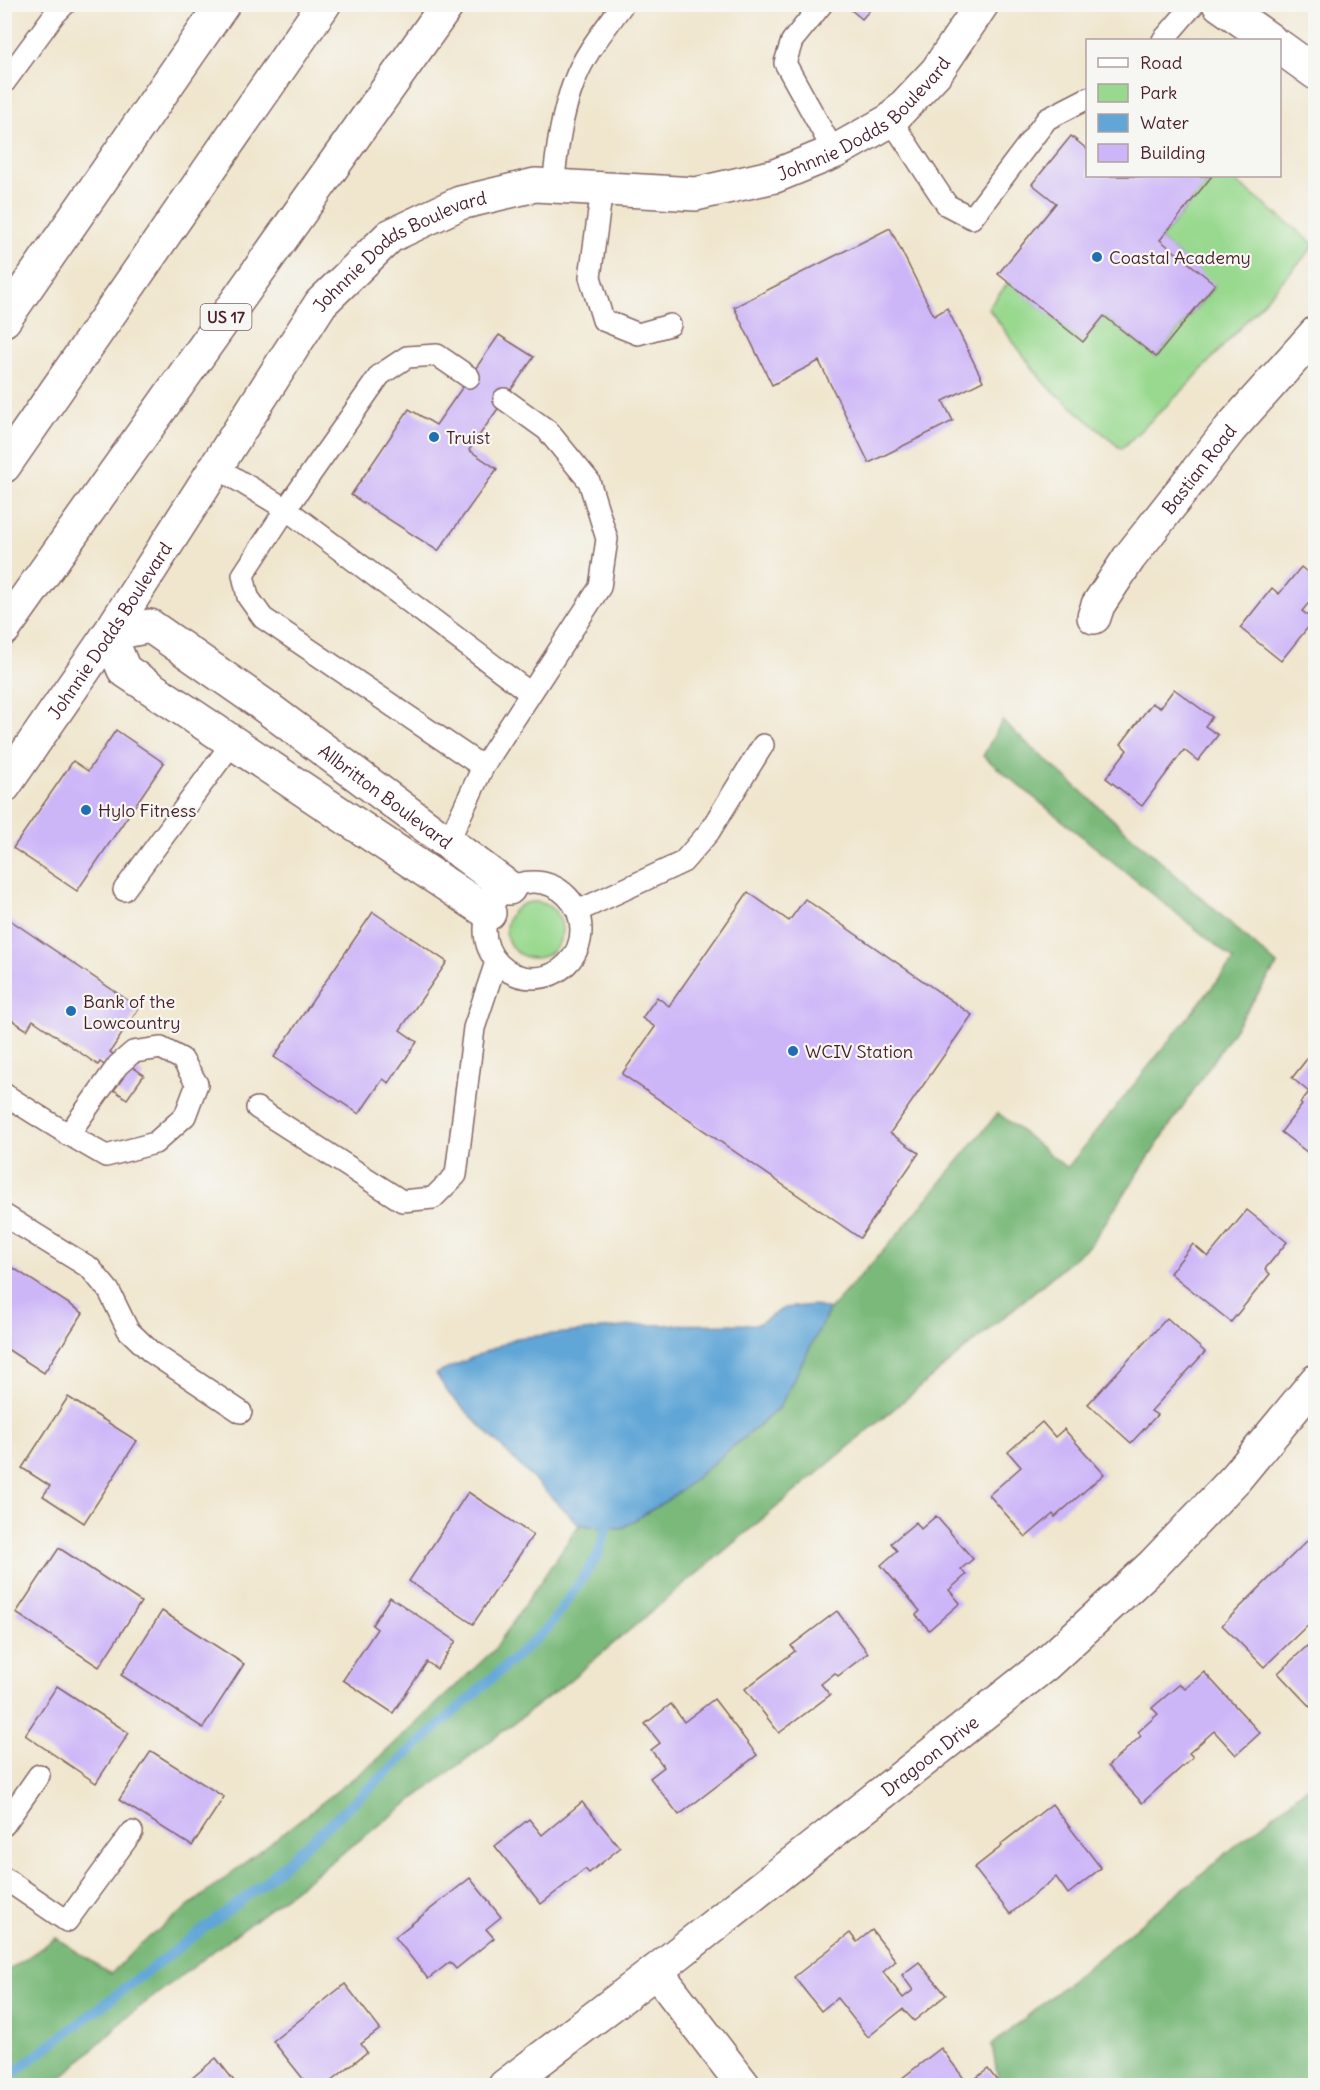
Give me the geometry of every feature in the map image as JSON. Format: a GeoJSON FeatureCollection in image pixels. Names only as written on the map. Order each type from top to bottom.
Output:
{"type":"FeatureCollection","features":[{"type":"Feature","properties":{"kind":"main road"},"geometry":{"type":"LineString","coordinates":[[4,320],[223,4]]}},
{"type":"Feature","properties":{"kind":"main road"},"geometry":{"type":"LineString","coordinates":[[4,465],[324,4]]}},
{"type":"Feature","properties":{"kind":"main road","name":"US 17"},"geometry":{"type":"LineString","coordinates":[[4,629],[448,4]]}},
{"type":"Feature","properties":{"kind":"main road","name":"Johnnie Dodds Boulevard"},"geometry":{"type":"LineString","coordinates":[[4,786],[109,634],[321,303],[390,236],[460,203],[535,185],[696,194],[775,176],[834,152],[891,120],[937,71],[982,4]]}},
{"type":"Feature","properties":{"kind":"main road"},"geometry":{"type":"LineString","coordinates":[[1219,4],[1269,39]]}},
{"type":"Feature","properties":{"kind":"main road"},"geometry":{"type":"LineString","coordinates":[[1281,48],[1316,73]]}},
{"type":"Feature","properties":{"kind":"main road","name":"Bastian Road"},"geometry":{"type":"LineString","coordinates":[[1094,617],[1098,605],[1129,558],[1230,429],[1316,333]]}},
{"type":"Feature","properties":{"kind":"main road","name":"Allbritton Boulevard"},"geometry":{"type":"LineString","coordinates":[[489,913],[124,670],[109,634],[150,626],[262,704],[509,888]]}},
{"type":"Feature","properties":{"kind":"main road"},"geometry":{"type":"LineString","coordinates":[[233,742],[262,704]]}},
{"type":"Feature","properties":{"kind":"main road","name":"Dragoon Drive"},"geometry":{"type":"LineString","coordinates":[[505,2085],[656,1971],[1046,1664],[1154,1564],[1236,1478],[1316,1381]]}},
{"type":"Feature","properties":{"kind":"main road"},"geometry":{"type":"LineString","coordinates":[[656,1971],[744,2085]]}},
{"type":"Feature","properties":{"kind":"lane"},"geometry":{"type":"LineString","coordinates":[[4,83],[54,15],[65,4]]}},
{"type":"Feature","properties":{"kind":"lane"},"geometry":{"type":"LineString","coordinates":[[553,186],[560,133],[574,82],[593,46],[622,4]]}},
{"type":"Feature","properties":{"kind":"lane"},"geometry":{"type":"LineString","coordinates":[[822,4],[792,41],[785,63],[834,152]]}},
{"type":"Feature","properties":{"kind":"lane"},"geometry":{"type":"LineString","coordinates":[[1164,39],[1194,4]]}},
{"type":"Feature","properties":{"kind":"lane"},"geometry":{"type":"LineString","coordinates":[[891,120],[947,205],[972,218],[1047,119],[1086,99]]}},
{"type":"Feature","properties":{"kind":"lane"},"geometry":{"type":"LineString","coordinates":[[602,189],[590,277],[603,320],[638,334],[670,325]]}},
{"type":"Feature","properties":{"kind":"lane"},"geometry":{"type":"LineString","coordinates":[[469,377],[437,355],[407,357],[380,375],[286,509],[243,575],[248,597],[263,618],[483,767]]}},
{"type":"Feature","properties":{"kind":"lane"},"geometry":{"type":"LineString","coordinates":[[448,842],[483,767],[600,587],[607,539],[589,481],[547,430],[504,399]]}},
{"type":"Feature","properties":{"kind":"lane"},"geometry":{"type":"LineString","coordinates":[[216,467],[286,509],[530,693]]}},
{"type":"Feature","properties":{"kind":"lane"},"geometry":{"type":"LineString","coordinates":[[124,890],[233,742]]}},
{"type":"Feature","properties":{"kind":"lane"},"geometry":{"type":"LineString","coordinates":[[578,911],[683,862],[710,831],[764,745]]}},
{"type":"Feature","properties":{"kind":"lane"},"geometry":{"type":"LineString","coordinates":[[529,881],[549,884],[567,894],[578,911],[582,931],[576,954],[560,971],[538,978],[515,975],[496,962],[485,941],[485,920],[494,902],[509,888],[529,881]]}},
{"type":"Feature","properties":{"kind":"lane"},"geometry":{"type":"LineString","coordinates":[[257,1108],[402,1201],[433,1198],[456,1175],[474,1028],[496,962]]}},
{"type":"Feature","properties":{"kind":"lane"},"geometry":{"type":"LineString","coordinates":[[4,1094],[68,1135],[106,1156],[155,1143],[185,1116],[197,1084],[182,1059],[161,1048],[133,1052],[118,1065],[68,1135]]}},
{"type":"Feature","properties":{"kind":"lane"},"geometry":{"type":"LineString","coordinates":[[4,1215],[90,1268],[109,1291],[128,1330],[151,1352],[241,1412]]}},
{"type":"Feature","properties":{"kind":"lane"},"geometry":{"type":"LineString","coordinates":[[4,1825],[39,1775]]}},
{"type":"Feature","properties":{"kind":"lane"},"geometry":{"type":"LineString","coordinates":[[4,1878],[67,1921],[132,1832]]}},
{"type":"Feature","properties":{"kind":"green space"},"geometry":{"type":"Polygon","coordinates":[[[1211,177],[1230,177],[1315,245],[1186,387],[1121,449],[1044,383],[988,308],[1009,282],[1083,342],[1104,316],[1156,357],[1215,285],[1160,240],[1211,177]]]}},
{"type":"Feature","properties":{"kind":"green space"},"geometry":{"type":"Polygon","coordinates":[[[1002,721],[1277,965],[1091,1244],[565,1684],[128,2016],[54,2085],[5,2086],[5,1973],[56,1938],[111,1974],[138,1946],[378,1759],[494,1650],[579,1525],[622,1528],[674,1496],[779,1408],[829,1310],[894,1239],[998,1113],[1067,1168],[1234,960],[983,756],[1002,721]]]}},
{"type":"Feature","properties":{"kind":"green space"},"geometry":{"type":"Polygon","coordinates":[[[528,902],[540,902],[550,906],[558,914],[562,930],[558,946],[550,954],[540,958],[528,958],[518,954],[510,946],[506,936],[506,924],[510,914],[518,906],[528,902]]]}},
{"type":"Feature","properties":{"kind":"green space"},"geometry":{"type":"Polygon","coordinates":[[[1315,1781],[1315,2085],[999,2085],[992,2045],[1315,1781]]]}},
{"type":"Feature","properties":{"kind":"water"},"geometry":{"type":"Polygon","coordinates":[[[813,1305],[829,1310],[779,1408],[674,1496],[622,1528],[579,1525],[449,1394],[436,1374],[516,1338],[642,1325],[758,1324],[784,1308],[813,1305]]]}},
{"type":"Feature","properties":{"kind":"building"},"geometry":{"type":"Polygon","coordinates":[[[844,4],[875,4],[862,19],[844,4]]]}},
{"type":"Feature","properties":{"kind":"building","name":"Coastal Academy"},"geometry":{"type":"Polygon","coordinates":[[[1071,136],[1086,148],[1086,177],[1211,177],[1160,240],[1215,284],[1156,357],[1104,316],[1083,342],[998,274],[1056,203],[1032,184],[1071,136]]]}},
{"type":"Feature","properties":{"kind":"building"},"geometry":{"type":"Polygon","coordinates":[[[890,228],[934,316],[947,308],[983,381],[943,401],[953,421],[869,463],[819,361],[772,385],[734,307],[890,228]]]}},
{"type":"Feature","properties":{"kind":"building","name":"Truist"},"geometry":{"type":"Polygon","coordinates":[[[499,335],[534,357],[469,450],[497,469],[438,551],[351,495],[409,409],[436,425],[499,335]]]}},
{"type":"Feature","properties":{"kind":"building"},"geometry":{"type":"Polygon","coordinates":[[[1301,567],[1316,579],[1316,594],[1302,611],[1314,620],[1281,661],[1240,628],[1272,588],[1279,594],[1301,567]]]}},
{"type":"Feature","properties":{"kind":"building"},"geometry":{"type":"Polygon","coordinates":[[[1174,689],[1212,717],[1205,726],[1218,735],[1198,761],[1184,750],[1142,806],[1106,778],[1127,750],[1121,744],[1152,703],[1160,708],[1174,689]]]}},
{"type":"Feature","properties":{"kind":"building","name":"Hylo Fitness"},"geometry":{"type":"Polygon","coordinates":[[[116,730],[164,763],[77,891],[13,848],[73,761],[88,771],[116,730]]]}},
{"type":"Feature","properties":{"kind":"building","name":"WCIV Station"},"geometry":{"type":"Polygon","coordinates":[[[748,892],[789,921],[805,899],[972,1015],[890,1133],[919,1153],[860,1238],[622,1074],[655,1027],[642,1018],[657,997],[669,1006],[748,892]]]}},
{"type":"Feature","properties":{"kind":"building"},"geometry":{"type":"Polygon","coordinates":[[[373,912],[447,962],[400,1030],[417,1042],[389,1083],[383,1079],[359,1114],[274,1057],[373,912]]]}},
{"type":"Feature","properties":{"kind":"building","name":"Bank of the Lowcountry"},"geometry":{"type":"Polygon","coordinates":[[[10,920],[139,1008],[110,1052],[144,1075],[127,1099],[114,1090],[123,1078],[100,1062],[98,1065],[33,1020],[27,1030],[4,1015],[4,928],[10,920]]]}},
{"type":"Feature","properties":{"kind":"building"},"geometry":{"type":"Polygon","coordinates":[[[1314,1050],[1316,1051],[1316,1159],[1281,1132],[1309,1092],[1292,1078],[1314,1050]]]}},
{"type":"Feature","properties":{"kind":"building"},"geometry":{"type":"Polygon","coordinates":[[[1247,1210],[1287,1242],[1265,1269],[1270,1274],[1231,1322],[1170,1273],[1193,1244],[1208,1257],[1247,1210]]]}},
{"type":"Feature","properties":{"kind":"building"},"geometry":{"type":"Polygon","coordinates":[[[4,1262],[83,1313],[44,1373],[4,1347],[4,1262]]]}},
{"type":"Feature","properties":{"kind":"building"},"geometry":{"type":"Polygon","coordinates":[[[1167,1318],[1205,1352],[1151,1411],[1157,1415],[1131,1443],[1088,1404],[1167,1318]]]}},
{"type":"Feature","properties":{"kind":"building"},"geometry":{"type":"Polygon","coordinates":[[[68,1397],[137,1441],[84,1523],[43,1496],[50,1486],[22,1468],[68,1397]]]}},
{"type":"Feature","properties":{"kind":"building"},"geometry":{"type":"Polygon","coordinates":[[[1042,1422],[1055,1437],[1064,1429],[1104,1474],[1055,1517],[1053,1514],[1026,1537],[989,1495],[1021,1467],[1008,1452],[1042,1422]]]}},
{"type":"Feature","properties":{"kind":"building"},"geometry":{"type":"Polygon","coordinates":[[[468,1492],[533,1535],[473,1624],[409,1581],[468,1492]]]}},
{"type":"Feature","properties":{"kind":"building"},"geometry":{"type":"Polygon","coordinates":[[[936,1516],[973,1559],[961,1569],[966,1575],[949,1590],[960,1603],[929,1630],[916,1615],[920,1611],[881,1565],[897,1551],[891,1543],[916,1522],[921,1529],[936,1516]]]}},
{"type":"Feature","properties":{"kind":"building"},"geometry":{"type":"Polygon","coordinates":[[[1316,1532],[1316,1617],[1264,1667],[1222,1625],[1316,1532]]]}},
{"type":"Feature","properties":{"kind":"building"},"geometry":{"type":"Polygon","coordinates":[[[59,1548],[141,1602],[99,1667],[16,1613],[59,1548]]]}},
{"type":"Feature","properties":{"kind":"building"},"geometry":{"type":"Polygon","coordinates":[[[390,1597],[456,1641],[437,1669],[427,1662],[393,1713],[343,1680],[377,1629],[372,1625],[390,1597]]]}},
{"type":"Feature","properties":{"kind":"building"},"geometry":{"type":"Polygon","coordinates":[[[162,1611],[244,1664],[203,1728],[121,1675],[162,1611]]]}},
{"type":"Feature","properties":{"kind":"building"},"geometry":{"type":"Polygon","coordinates":[[[837,1611],[868,1653],[838,1676],[835,1673],[821,1684],[830,1695],[779,1733],[745,1689],[795,1651],[791,1646],[837,1611]]]}},
{"type":"Feature","properties":{"kind":"building"},"geometry":{"type":"Polygon","coordinates":[[[1307,1646],[1316,1655],[1316,1710],[1314,1711],[1278,1673],[1307,1646]]]}},
{"type":"Feature","properties":{"kind":"building"},"geometry":{"type":"Polygon","coordinates":[[[1204,1672],[1260,1733],[1236,1755],[1214,1731],[1189,1753],[1193,1757],[1142,1803],[1108,1766],[1141,1736],[1138,1732],[1158,1714],[1152,1708],[1180,1684],[1185,1689],[1204,1672]]]}},
{"type":"Feature","properties":{"kind":"building"},"geometry":{"type":"Polygon","coordinates":[[[57,1686],[129,1733],[96,1783],[25,1735],[57,1686]]]}},
{"type":"Feature","properties":{"kind":"building"},"geometry":{"type":"Polygon","coordinates":[[[714,1699],[757,1755],[679,1815],[650,1778],[664,1767],[651,1750],[660,1743],[645,1724],[671,1704],[684,1722],[714,1699]]]}},
{"type":"Feature","properties":{"kind":"building"},"geometry":{"type":"Polygon","coordinates":[[[151,1751],[224,1797],[192,1846],[119,1800],[151,1751]]]}},
{"type":"Feature","properties":{"kind":"building"},"geometry":{"type":"Polygon","coordinates":[[[582,1802],[620,1848],[589,1873],[585,1869],[541,1904],[495,1846],[529,1819],[542,1835],[582,1802]]]}},
{"type":"Feature","properties":{"kind":"building"},"geometry":{"type":"Polygon","coordinates":[[[1052,1804],[1101,1868],[1068,1894],[1056,1877],[1010,1914],[974,1868],[1052,1804]]]}},
{"type":"Feature","properties":{"kind":"building"},"geometry":{"type":"Polygon","coordinates":[[[470,1878],[501,1917],[486,1929],[494,1938],[456,1969],[450,1962],[428,1979],[395,1937],[470,1878]]]}},
{"type":"Feature","properties":{"kind":"building"},"geometry":{"type":"Polygon","coordinates":[[[872,1930],[896,1961],[883,1972],[903,1998],[913,1990],[902,1975],[919,1962],[946,1995],[914,2021],[903,2009],[868,2037],[837,1998],[821,2011],[794,1977],[850,1933],[857,1942],[872,1930]]]}},
{"type":"Feature","properties":{"kind":"building"},"geometry":{"type":"Polygon","coordinates":[[[345,1984],[380,2029],[361,2044],[367,2052],[325,2086],[315,2086],[312,2082],[308,2085],[273,2041],[345,1984]]]}},
{"type":"Feature","properties":{"kind":"building"},"geometry":{"type":"Polygon","coordinates":[[[941,2048],[968,2084],[988,2069],[1001,2086],[899,2086],[897,2082],[941,2048]]]}},
{"type":"Feature","properties":{"kind":"building"},"geometry":{"type":"Polygon","coordinates":[[[216,2058],[238,2086],[186,2086],[185,2084],[216,2058]]]}},
{"type":"Feature","properties":{"kind":"waterway"},"geometry":{"type":"LineString","coordinates":[[4,2080],[259,1887],[548,1628],[597,1557],[607,1527]]}},
{"type":"Feature","properties":{"kind":"place","name":"Coastal Academy"},"geometry":{"type":"Point","coordinates":[1097,257]}},
{"type":"Feature","properties":{"kind":"place","name":"Truist"},"geometry":{"type":"Point","coordinates":[434,437]}},
{"type":"Feature","properties":{"kind":"place","name":"Hylo Fitness"},"geometry":{"type":"Point","coordinates":[86,810]}},
{"type":"Feature","properties":{"kind":"place","name":"Bank of the Lowcountry"},"geometry":{"type":"Point","coordinates":[71,1011]}},
{"type":"Feature","properties":{"kind":"place","name":"WCIV Station"},"geometry":{"type":"Point","coordinates":[793,1051]}}]}
